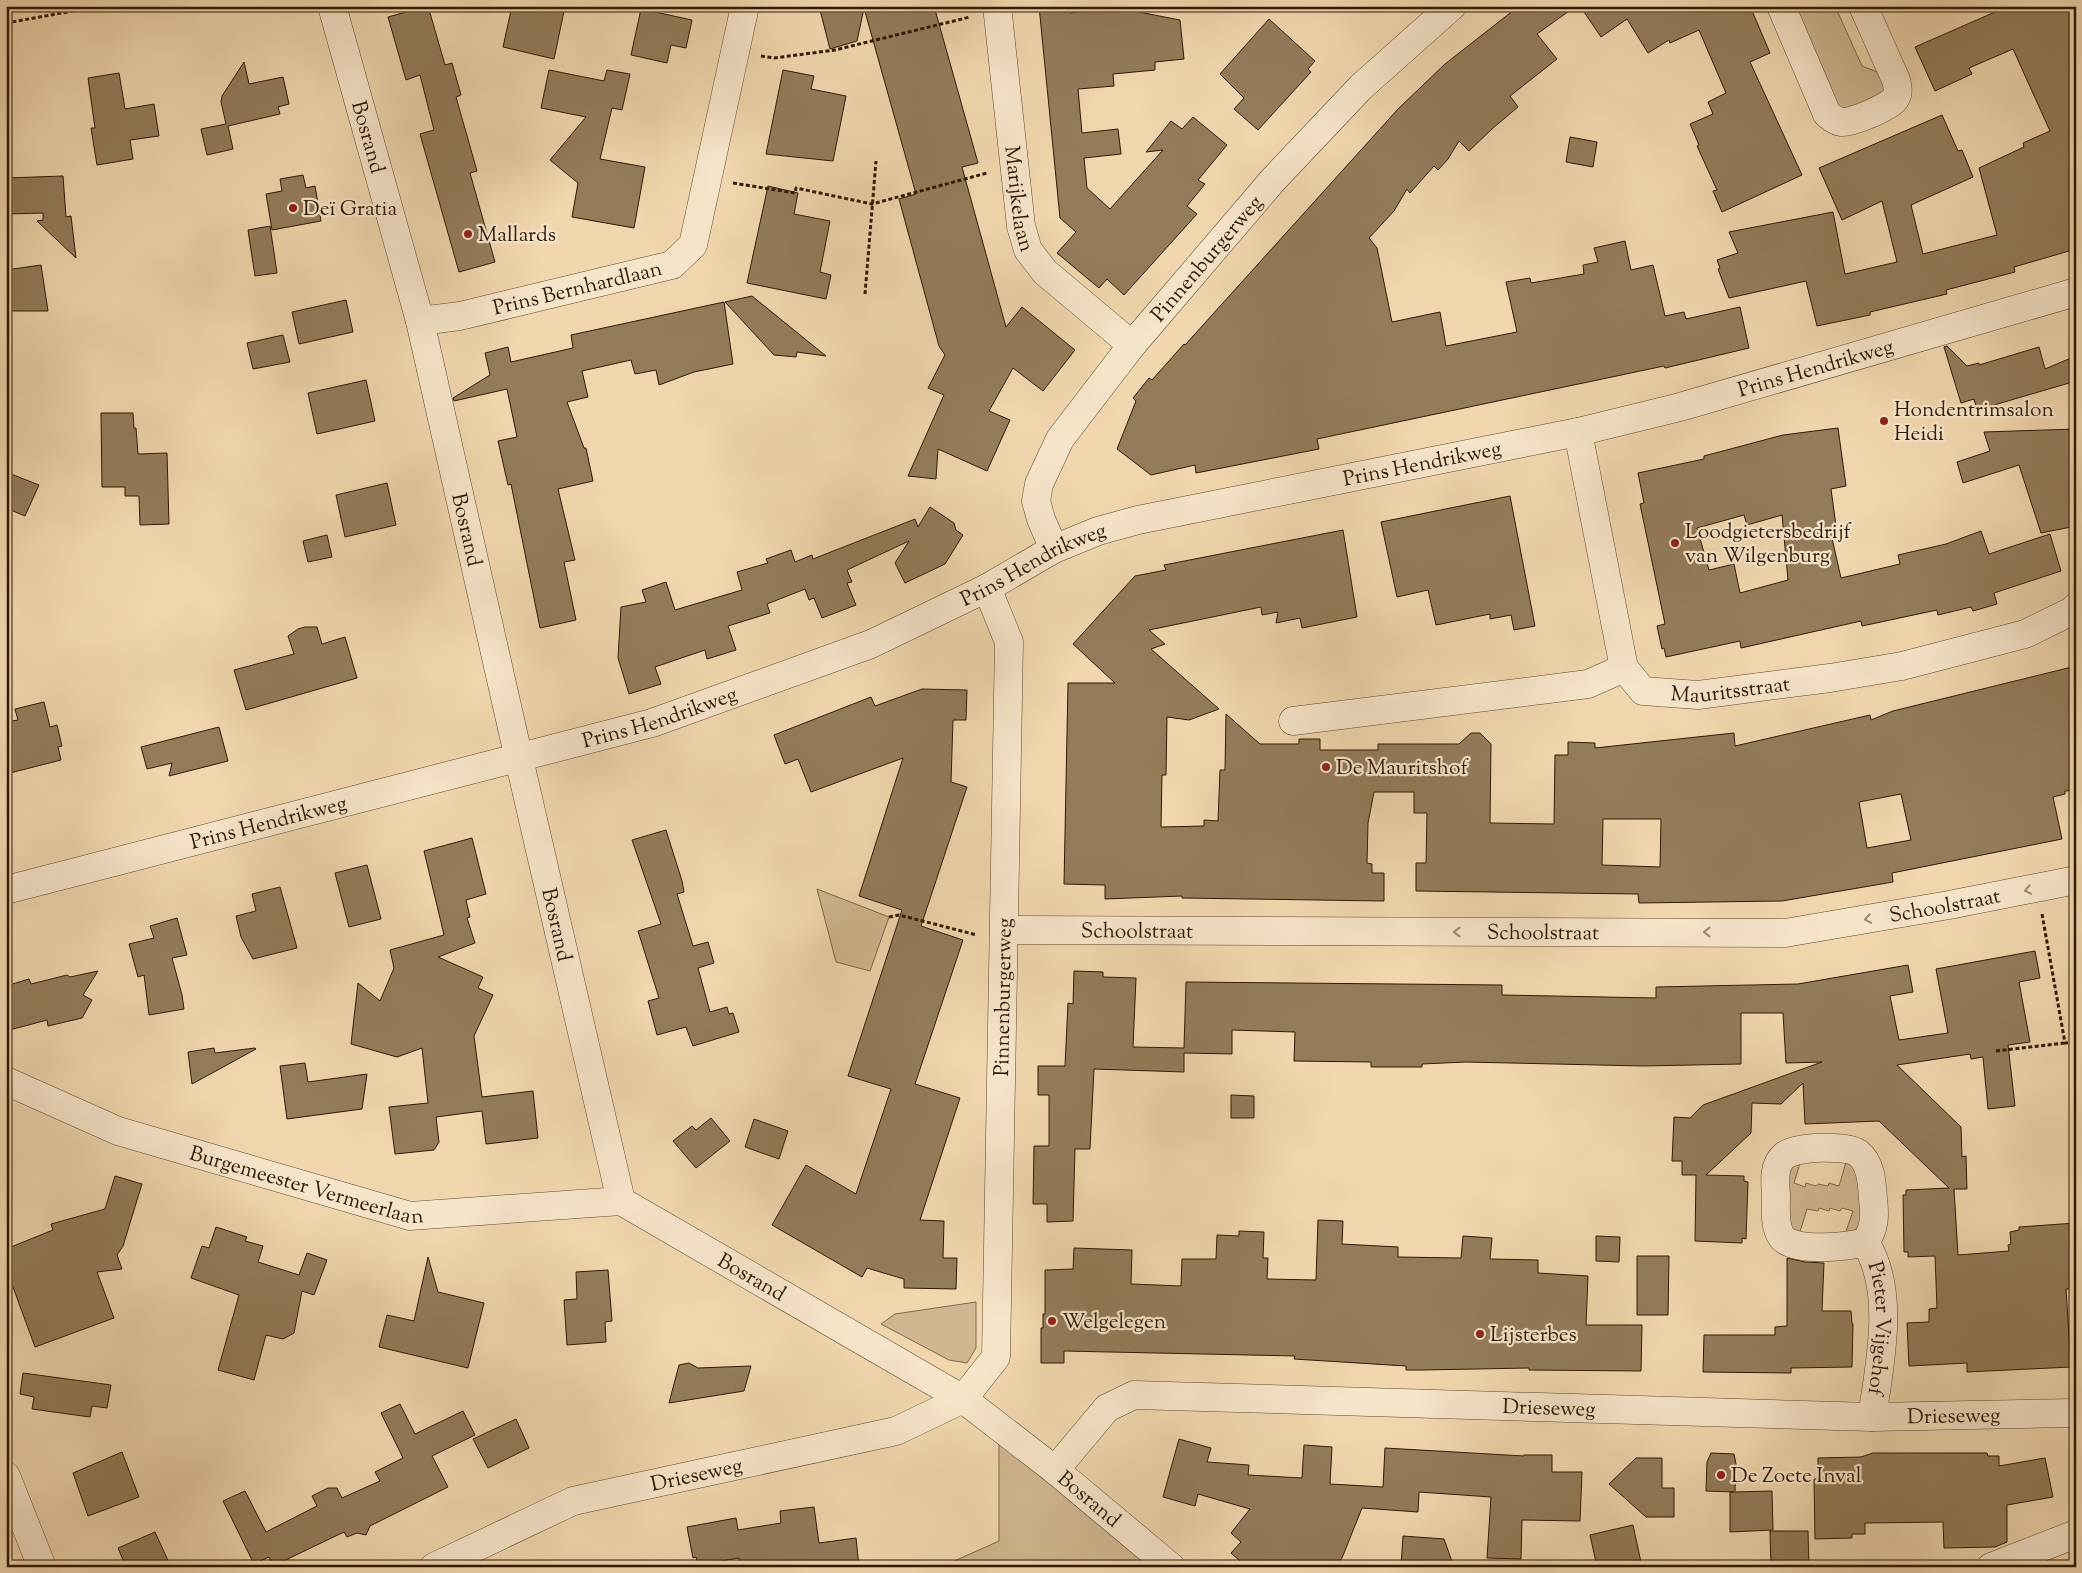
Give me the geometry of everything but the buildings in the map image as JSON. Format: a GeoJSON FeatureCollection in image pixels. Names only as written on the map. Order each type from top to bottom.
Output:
{"type":"FeatureCollection","features":[{"type":"Feature","properties":{"kind":"street","name":"Bosrand"},"geometry":{"type":"LineString","coordinates":[[332,6],[420,322],[518,759],[621,1201],[963,1399],[1055,1470],[1171,1567]]}},
{"type":"Feature","properties":{"kind":"street","name":"Prins Bernhardlaan"},"geometry":{"type":"LineString","coordinates":[[420,322],[460,316],[672,265],[693,246],[745,6]]}},
{"type":"Feature","properties":{"kind":"street","name":"Pinnenburgerweg"},"geometry":{"type":"LineString","coordinates":[[1054,549],[1041,519],[1036,501],[1039,484],[1060,439],[1132,344],[1273,180],[1361,87],[1452,6]]}},
{"type":"Feature","properties":{"kind":"street"},"geometry":{"type":"LineString","coordinates":[[1781,6],[1827,114],[1834,120],[1843,123],[1888,105],[1898,93],[1896,80],[1863,6]]}},
{"type":"Feature","properties":{"kind":"street","name":"Marijkelaan"},"geometry":{"type":"LineString","coordinates":[[997,8],[1021,226],[1028,250],[1045,272],[1132,344]]}},
{"type":"Feature","properties":{"kind":"street","name":"Prins Hendrikweg"},"geometry":{"type":"LineString","coordinates":[[6,890],[652,724],[871,644],[987,588],[1054,549],[1098,531],[1138,520],[1578,432],[1680,407],[2076,292]]}},
{"type":"Feature","properties":{"kind":"street","name":"Mauritsstraat"},"geometry":{"type":"LineString","coordinates":[[1578,432],[1624,668],[1643,691],[1698,695],[1830,678],[1902,666],[2026,634],[2072,611],[2076,607]]}},
{"type":"Feature","properties":{"kind":"street","name":"Pinnenburgerweg"},"geometry":{"type":"LineString","coordinates":[[963,1399],[996,1356],[1009,642],[987,588]]}},
{"type":"Feature","properties":{"kind":"street"},"geometry":{"type":"LineString","coordinates":[[1293,721],[1588,684],[1624,668]]}},
{"type":"Feature","properties":{"kind":"street","name":"Schoolstraat"},"geometry":{"type":"LineString","coordinates":[[1005,930],[1785,932],[1950,905],[2076,880]]}},
{"type":"Feature","properties":{"kind":"street","name":"Burgemeester Vermeerlaan"},"geometry":{"type":"LineString","coordinates":[[6,1081],[118,1131],[410,1216],[621,1201]]}},
{"type":"Feature","properties":{"kind":"street","name":"Pieter Vijgehof"},"geometry":{"type":"LineString","coordinates":[[1865,1242],[1876,1263],[1884,1326],[1872,1417]]}},
{"type":"Feature","properties":{"kind":"street","name":"Drieseweg"},"geometry":{"type":"LineString","coordinates":[[1055,1470],[1107,1408],[1134,1395],[1872,1417],[2076,1413]]}},
{"type":"Feature","properties":{"kind":"street","name":"Drieseweg"},"geometry":{"type":"LineString","coordinates":[[434,1567],[573,1501],[896,1431],[963,1399]]}},
{"type":"Feature","properties":{"kind":"street"},"geometry":{"type":"LineString","coordinates":[[6,1476],[42,1567]]}},
{"type":"Feature","properties":{"kind":"street"},"geometry":{"type":"LineString","coordinates":[[1991,1567],[2076,1534]]}},
{"type":"Feature","properties":{"kind":"path"},"geometry":{"type":"LineString","coordinates":[[6,23],[101,6]]}},
{"type":"Feature","properties":{"kind":"path"},"geometry":{"type":"LineString","coordinates":[[736,52],[774,58],[834,50],[997,8]]}},
{"type":"Feature","properties":{"kind":"path"},"geometry":{"type":"LineString","coordinates":[[866,294],[876,161]]}},
{"type":"Feature","properties":{"kind":"path"},"geometry":{"type":"LineString","coordinates":[[708,179],[795,193],[796,188],[872,204],[1014,165]]}},
{"type":"Feature","properties":{"kind":"path"},"geometry":{"type":"LineString","coordinates":[[2037,888],[2065,1043]]}},
{"type":"Feature","properties":{"kind":"path"},"geometry":{"type":"LineString","coordinates":[[889,917],[899,916],[975,936],[1005,930]]}},
{"type":"Feature","properties":{"kind":"path"},"geometry":{"type":"LineString","coordinates":[[1996,1051],[2076,1042]]}},
{"type":"Feature","properties":{"kind":"shaded area"},"geometry":{"type":"Polygon","coordinates":[[[1790,6],[1835,6],[1862,66],[1885,75],[1887,91],[1877,101],[1841,109],[1836,105],[1790,6]]]}},
{"type":"Feature","properties":{"kind":"shaded area"},"geometry":{"type":"Polygon","coordinates":[[[817,889],[889,917],[870,971],[836,962],[817,889]]]}},
{"type":"Feature","properties":{"kind":"shaded area"},"geometry":{"type":"Polygon","coordinates":[[[1847,1159],[1860,1172],[1861,1228],[1845,1234],[1853,1211],[1842,1208],[1840,1211],[1830,1208],[1829,1211],[1819,1208],[1818,1211],[1807,1209],[1799,1235],[1789,1229],[1786,1180],[1791,1166],[1801,1160],[1794,1183],[1805,1187],[1806,1183],[1816,1186],[1818,1184],[1828,1186],[1829,1183],[1839,1186],[1847,1159]]]}},
{"type":"Feature","properties":{"kind":"shaded area"},"geometry":{"type":"Polygon","coordinates":[[[976,1302],[976,1348],[967,1363],[949,1360],[881,1324],[895,1314],[976,1302]]]}},
{"type":"Feature","properties":{"kind":"shaded area"},"geometry":{"type":"Polygon","coordinates":[[[999,1442],[1149,1567],[941,1567],[999,1541],[999,1442]]]}},
{"type":"Feature","properties":{"kind":"place","name":"Deï Gratia"},"geometry":{"type":"Point","coordinates":[293,208]}},
{"type":"Feature","properties":{"kind":"place","name":"Mallards"},"geometry":{"type":"Point","coordinates":[468,234]}},
{"type":"Feature","properties":{"kind":"place","name":"Hondentrimsalon Heidi"},"geometry":{"type":"Point","coordinates":[1884,421]}},
{"type":"Feature","properties":{"kind":"place","name":"Loodgietersbedrijf van Wilgenburg"},"geometry":{"type":"Point","coordinates":[1675,543]}},
{"type":"Feature","properties":{"kind":"place","name":"De Mauritshof"},"geometry":{"type":"Point","coordinates":[1326,767]}},
{"type":"Feature","properties":{"kind":"place","name":"Welgelegen"},"geometry":{"type":"Point","coordinates":[1052,1321]}},
{"type":"Feature","properties":{"kind":"place","name":"Lijsterbes"},"geometry":{"type":"Point","coordinates":[1480,1334]}},
{"type":"Feature","properties":{"kind":"place","name":"De Zoete Inval"},"geometry":{"type":"Point","coordinates":[1721,1475]}}]}
